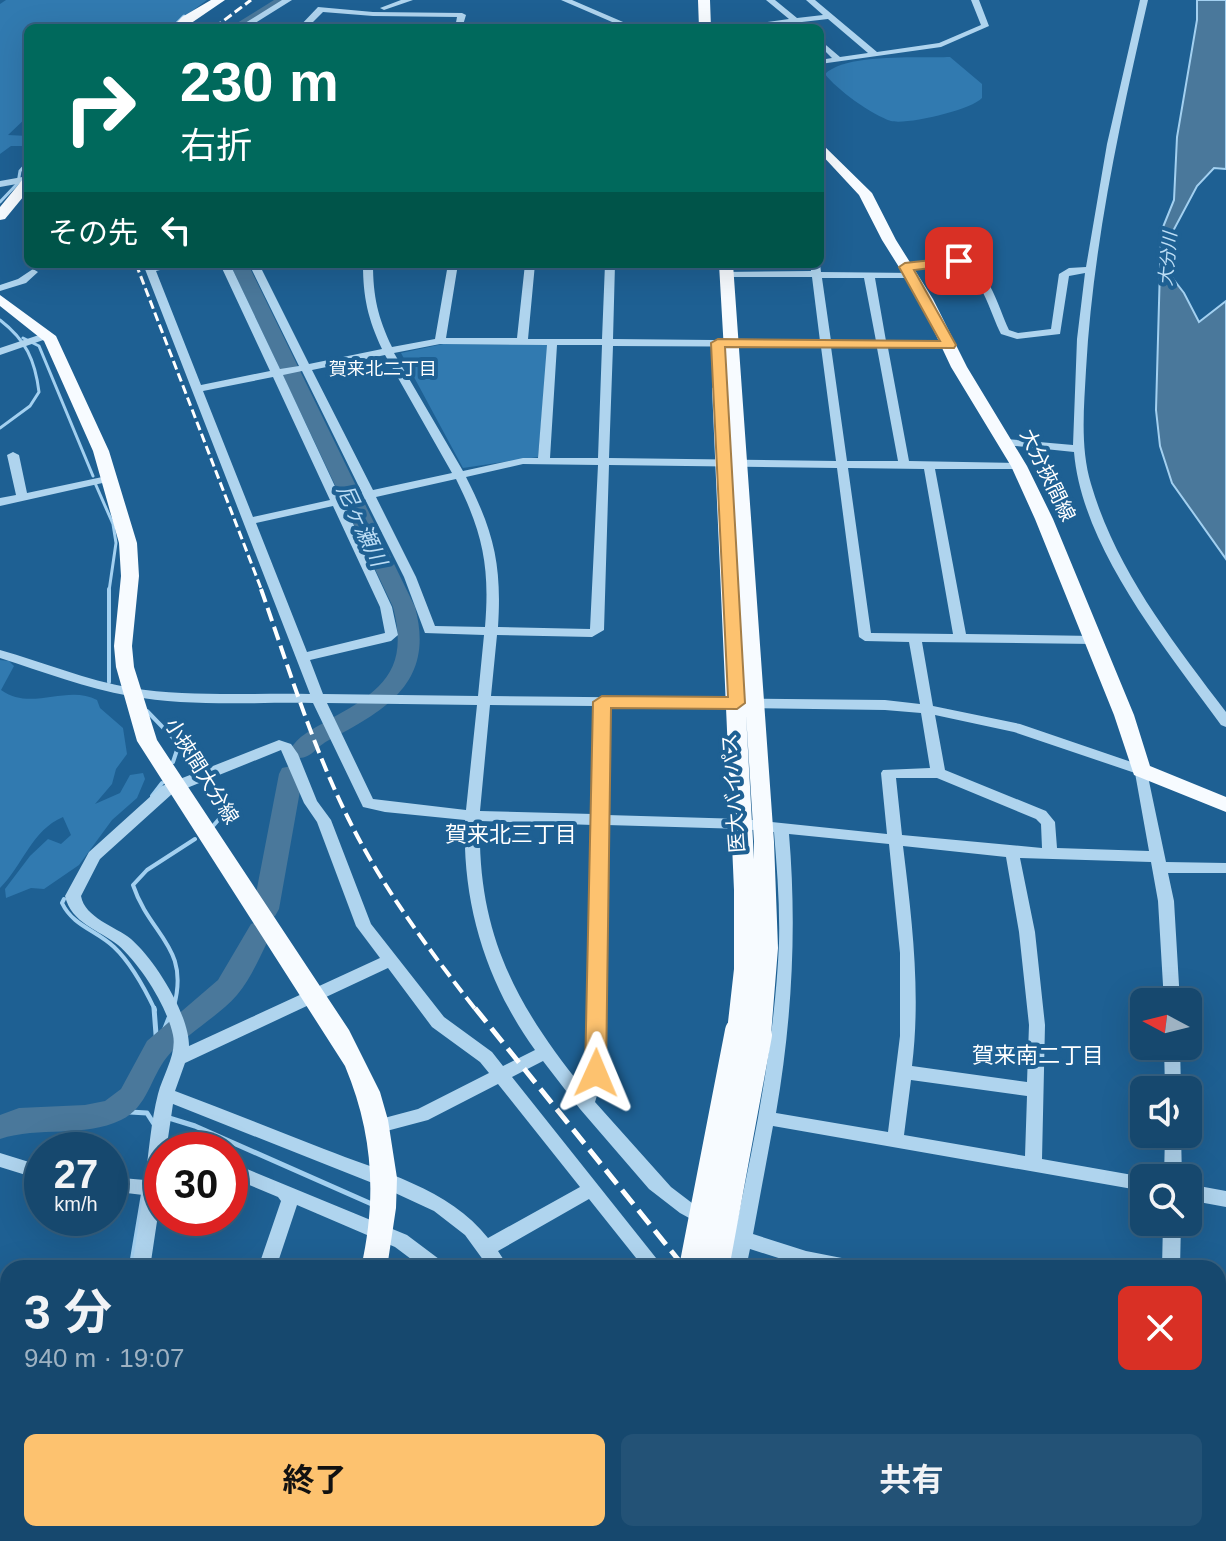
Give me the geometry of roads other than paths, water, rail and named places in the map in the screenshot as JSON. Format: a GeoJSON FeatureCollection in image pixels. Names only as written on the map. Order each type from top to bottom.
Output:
{"type":"FeatureCollection","features":[{"type":"Feature","properties":{"kind":"main road"},"geometry":{"type":"LineString","coordinates":[[182,24],[219,0]]}},
{"type":"Feature","properties":{"kind":"main road"},"geometry":{"type":"LineString","coordinates":[[704,0],[705,24]]}},
{"type":"Feature","properties":{"kind":"main road","name":"大分挾間線"},"geometry":{"type":"LineString","coordinates":[[824,150],[865,193],[1019,466],[1094,640],[1124,715],[1141,770]]}},
{"type":"Feature","properties":{"kind":"main road"},"geometry":{"type":"LineString","coordinates":[[0,216],[24,186]]}},
{"type":"Feature","properties":{"kind":"main road","name":"医大バイパス"},"geometry":{"type":"LineString","coordinates":[[694,1260],[767,948],[762,825],[746,704],[722,268]]}},
{"type":"Feature","properties":{"kind":"main road","name":"小挾間大分線"},"geometry":{"type":"LineString","coordinates":[[0,299],[42,336],[98,441],[107,479],[122,518],[129,553],[130,576],[123,646],[125,667],[147,741],[360,1070],[379,1126],[384,1209],[375,1260]]}},
{"type":"Feature","properties":{"kind":"main road"},"geometry":{"type":"LineString","coordinates":[[1141,770],[1226,805]]}},
{"type":"Feature","properties":{"kind":"main road","name":"医大バイパス"},"geometry":{"type":"LineString","coordinates":[[717,1260],[748,1033]]}},
{"type":"Feature","properties":{"kind":"street"},"geometry":{"type":"LineString","coordinates":[[248,24],[288,0]]}},
{"type":"Feature","properties":{"kind":"street"},"geometry":{"type":"LineString","coordinates":[[329,10],[344,0]]}},
{"type":"Feature","properties":{"kind":"street"},"geometry":{"type":"LineString","coordinates":[[380,11],[409,0]]}},
{"type":"Feature","properties":{"kind":"street"},"geometry":{"type":"LineString","coordinates":[[565,0],[622,23]]}},
{"type":"Feature","properties":{"kind":"street"},"geometry":{"type":"LineString","coordinates":[[770,0],[799,24]]}},
{"type":"Feature","properties":{"kind":"street"},"geometry":{"type":"LineString","coordinates":[[810,0],[876,55]]}},
{"type":"Feature","properties":{"kind":"street"},"geometry":{"type":"LineString","coordinates":[[824,62],[941,45],[982,29],[986,24],[975,0]]}},
{"type":"Feature","properties":{"kind":"street"},"geometry":{"type":"LineString","coordinates":[[1144,0],[1115,126],[1091,270],[1081,363],[1079,449],[1086,488],[1117,561],[1137,598],[1226,722]]}},
{"type":"Feature","properties":{"kind":"street"},"geometry":{"type":"LineString","coordinates":[[306,24],[318,10],[356,14],[380,11],[462,15],[459,24]]}},
{"type":"Feature","properties":{"kind":"street"},"geometry":{"type":"LineString","coordinates":[[771,24],[831,16]]}},
{"type":"Feature","properties":{"kind":"street"},"geometry":{"type":"LineString","coordinates":[[824,46],[839,60]]}},
{"type":"Feature","properties":{"kind":"street"},"geometry":{"type":"LineString","coordinates":[[0,184],[24,181]]}},
{"type":"Feature","properties":{"kind":"street"},"geometry":{"type":"LineString","coordinates":[[769,268],[869,275],[908,271],[955,260],[963,262],[983,283],[1005,332],[1017,336],[1056,332],[1064,274],[1073,270],[1091,270]]}},
{"type":"Feature","properties":{"kind":"street"},"geometry":{"type":"LineString","coordinates":[[149,268],[319,700],[368,803],[474,816],[762,825],[1012,852],[1226,868]]}},
{"type":"Feature","properties":{"kind":"street"},"geometry":{"type":"LineString","coordinates":[[227,268],[386,607],[394,632],[386,638],[303,657]]}},
{"type":"Feature","properties":{"kind":"street"},"geometry":{"type":"LineString","coordinates":[[256,268],[414,586],[430,630],[592,633],[598,630],[610,268]]}},
{"type":"Feature","properties":{"kind":"street"},"geometry":{"type":"LineString","coordinates":[[368,268],[368,300],[374,322],[479,514],[488,542],[494,589],[474,816],[473,869],[485,934],[505,985],[544,1053],[663,1191],[684,1207],[743,1241],[807,1260]]}},
{"type":"Feature","properties":{"kind":"street"},"geometry":{"type":"LineString","coordinates":[[440,341],[452,268]]}},
{"type":"Feature","properties":{"kind":"street"},"geometry":{"type":"LineString","coordinates":[[522,341],[530,268]]}},
{"type":"Feature","properties":{"kind":"street"},"geometry":{"type":"LineString","coordinates":[[816,269],[865,637],[1094,640]]}},
{"type":"Feature","properties":{"kind":"street"},"geometry":{"type":"LineString","coordinates":[[0,288],[22,281],[33,272]]}},
{"type":"Feature","properties":{"kind":"street"},"geometry":{"type":"LineString","coordinates":[[869,275],[904,465]]}},
{"type":"Feature","properties":{"kind":"street"},"geometry":{"type":"LineString","coordinates":[[0,352],[42,336]]}},
{"type":"Feature","properties":{"kind":"street"},"geometry":{"type":"LineString","coordinates":[[197,389],[440,341],[949,345]]}},
{"type":"Feature","properties":{"kind":"street"},"geometry":{"type":"LineString","coordinates":[[544,461],[552,342]]}},
{"type":"Feature","properties":{"kind":"street"},"geometry":{"type":"LineString","coordinates":[[1006,442],[1079,449]]}},
{"type":"Feature","properties":{"kind":"street"},"geometry":{"type":"LineString","coordinates":[[13,455],[22,498]]}},
{"type":"Feature","properties":{"kind":"street"},"geometry":{"type":"LineString","coordinates":[[249,521],[511,462],[1019,466]]}},
{"type":"Feature","properties":{"kind":"street"},"geometry":{"type":"LineString","coordinates":[[929,465],[960,638]]}},
{"type":"Feature","properties":{"kind":"street"},"geometry":{"type":"LineString","coordinates":[[0,502],[107,479]]}},
{"type":"Feature","properties":{"kind":"street"},"geometry":{"type":"LineString","coordinates":[[915,637],[938,773]]}},
{"type":"Feature","properties":{"kind":"street"},"geometry":{"type":"LineString","coordinates":[[0,654],[131,692],[178,697],[927,708],[1012,724],[1141,770],[1169,924],[1171,988]]}},
{"type":"Feature","properties":{"kind":"street"},"geometry":{"type":"LineString","coordinates":[[586,1104],[596,1073],[602,702]]}},
{"type":"Feature","properties":{"kind":"street"},"geometry":{"type":"LineString","coordinates":[[161,1132],[165,1100],[181,1035],[146,967],[131,948],[81,912],[73,901],[94,856],[175,785],[265,749],[286,747],[311,803],[324,820],[364,926],[438,1022],[480,1052],[649,1260]]}},
{"type":"Feature","properties":{"kind":"street"},"geometry":{"type":"LineString","coordinates":[[895,1141],[905,1072],[908,953],[888,773],[938,773],[1044,817],[1048,822],[1050,854]]}},
{"type":"Feature","properties":{"kind":"street"},"geometry":{"type":"LineString","coordinates":[[739,1260],[781,1038],[785,987],[788,920],[762,825]]}},
{"type":"Feature","properties":{"kind":"street"},"geometry":{"type":"LineString","coordinates":[[1012,852],[1034,980],[1036,1090],[1033,1165]]}},
{"type":"Feature","properties":{"kind":"street"},"geometry":{"type":"LineString","coordinates":[[177,1059],[389,961]]}},
{"type":"Feature","properties":{"kind":"street"},"geometry":{"type":"LineString","coordinates":[[379,1126],[422,1115],[544,1053]]}},
{"type":"Feature","properties":{"kind":"street"},"geometry":{"type":"LineString","coordinates":[[905,1072],[1036,1090]]}},
{"type":"Feature","properties":{"kind":"street"},"geometry":{"type":"LineString","coordinates":[[165,1100],[384,1209],[428,1260]]}},
{"type":"Feature","properties":{"kind":"street"},"geometry":{"type":"LineString","coordinates":[[767,1118],[1130,1182]]}},
{"type":"Feature","properties":{"kind":"street"},"geometry":{"type":"LineString","coordinates":[[0,1160],[24,1167]]}},
{"type":"Feature","properties":{"kind":"street"},"geometry":{"type":"LineString","coordinates":[[248,1177],[284,1192],[384,1209],[452,1213],[495,1260]]}},
{"type":"Feature","properties":{"kind":"street"},"geometry":{"type":"LineString","coordinates":[[487,1248],[591,1189]]}},
{"type":"Feature","properties":{"kind":"street"},"geometry":{"type":"LineString","coordinates":[[270,1260],[290,1207],[290,1199],[284,1192]]}},
{"type":"Feature","properties":{"kind":"street"},"geometry":{"type":"LineString","coordinates":[[1202,1195],[1226,1199]]}},
{"type":"Feature","properties":{"kind":"street"},"geometry":{"type":"LineString","coordinates":[[142,1260],[146,1236]]}},
{"type":"Feature","properties":{"kind":"street"},"geometry":{"type":"LineString","coordinates":[[1171,1260],[1172,1236]]}},
{"type":"Feature","properties":{"kind":"water","name":"大分川"},"geometry":{"type":"Polygon","coordinates":[[[1197,0],[1226,0],[1226,169],[1214,168],[1197,186],[1172,233],[1167,271],[1184,293],[1199,322],[1226,301],[1226,559],[1172,483],[1160,446],[1156,410],[1161,232],[1174,200],[1177,137],[1197,20],[1197,0]]]}},
{"type":"Feature","properties":{"kind":"waterway","name":"尼ヶ瀬川"},"geometry":{"type":"LineString","coordinates":[[243,24],[284,0]]}},
{"type":"Feature","properties":{"kind":"waterway"},"geometry":{"type":"LineString","coordinates":[[176,24],[184,16]]}},
{"type":"Feature","properties":{"kind":"waterway"},"geometry":{"type":"LineString","coordinates":[[0,202],[18,183],[24,166]]}},
{"type":"Feature","properties":{"kind":"waterway","name":"尼ヶ瀬川"},"geometry":{"type":"LineString","coordinates":[[241,268],[404,607],[411,633],[410,655],[388,691],[350,719],[308,741],[301,751]]}},
{"type":"Feature","properties":{"kind":"waterway"},"geometry":{"type":"LineString","coordinates":[[0,320],[28,352],[39,392],[30,406],[0,428]]}},
{"type":"Feature","properties":{"kind":"waterway"},"geometry":{"type":"LineString","coordinates":[[23,338],[39,346],[93,476]]}},
{"type":"Feature","properties":{"kind":"waterway"},"geometry":{"type":"LineString","coordinates":[[95,483],[113,524],[116,543],[109,591]]}},
{"type":"Feature","properties":{"kind":"waterway"},"geometry":{"type":"LineString","coordinates":[[109,591],[109,682]]}},
{"type":"Feature","properties":{"kind":"waterway"},"geometry":{"type":"LineString","coordinates":[[147,711],[179,744],[173,762]]}},
{"type":"Feature","properties":{"kind":"waterway","name":"尼ヶ瀬川"},"geometry":{"type":"LineString","coordinates":[[266,909],[291,774]]}},
{"type":"Feature","properties":{"kind":"waterway"},"geometry":{"type":"LineString","coordinates":[[152,796],[162,783]]}},
{"type":"Feature","properties":{"kind":"waterway"},"geometry":{"type":"LineString","coordinates":[[213,826],[234,802]]}},
{"type":"Feature","properties":{"kind":"waterway"},"geometry":{"type":"LineString","coordinates":[[174,1006],[178,986],[173,955],[133,885],[147,870],[195,839]]}},
{"type":"Feature","properties":{"kind":"waterway"},"geometry":{"type":"LineString","coordinates":[[64,899],[62,903],[72,917],[107,941],[126,961],[154,1008]]}},
{"type":"Feature","properties":{"kind":"waterway","name":"尼ヶ瀬川"},"geometry":{"type":"LineString","coordinates":[[0,1127],[19,1120],[85,1117],[113,1111],[131,1097],[157,1049],[228,987],[260,931]]}},
{"type":"Feature","properties":{"kind":"waterway"},"geometry":{"type":"LineString","coordinates":[[154,1008],[157,1047]]}},
{"type":"Feature","properties":{"kind":"waterway"},"geometry":{"type":"LineString","coordinates":[[157,1049],[169,1018]]}},
{"type":"Feature","properties":{"kind":"waterway"},"geometry":{"type":"LineString","coordinates":[[113,1111],[147,1113],[154,1124]]}},
{"type":"Feature","properties":{"kind":"waterway"},"geometry":{"type":"LineString","coordinates":[[169,1118],[195,1126],[374,1205]]}},
{"type":"Feature","properties":{"kind":"waterway"},"geometry":{"type":"LineString","coordinates":[[132,1260],[144,1191]]}},
{"type":"Feature","properties":{"kind":"railway"},"geometry":{"type":"LineString","coordinates":[[219,24],[251,0]]}},
{"type":"Feature","properties":{"kind":"railway"},"geometry":{"type":"LineString","coordinates":[[138,268],[262,591]]}},
{"type":"Feature","properties":{"kind":"railway"},"geometry":{"type":"LineString","coordinates":[[261,589],[312,734],[348,818],[407,917],[476,1010]]}},
{"type":"Feature","properties":{"kind":"railway"},"geometry":{"type":"LineString","coordinates":[[475,1008],[679,1260]]}},
{"type":"Feature","properties":{"kind":"district","name":"賀来北二丁目"},"geometry":{"type":"Point","coordinates":[383,369]}},
{"type":"Feature","properties":{"kind":"district","name":"賀来北三丁目"},"geometry":{"type":"Point","coordinates":[511,834]}},
{"type":"Feature","properties":{"kind":"district","name":"賀来南二丁目"},"geometry":{"type":"Point","coordinates":[1038,1055]}}]}
